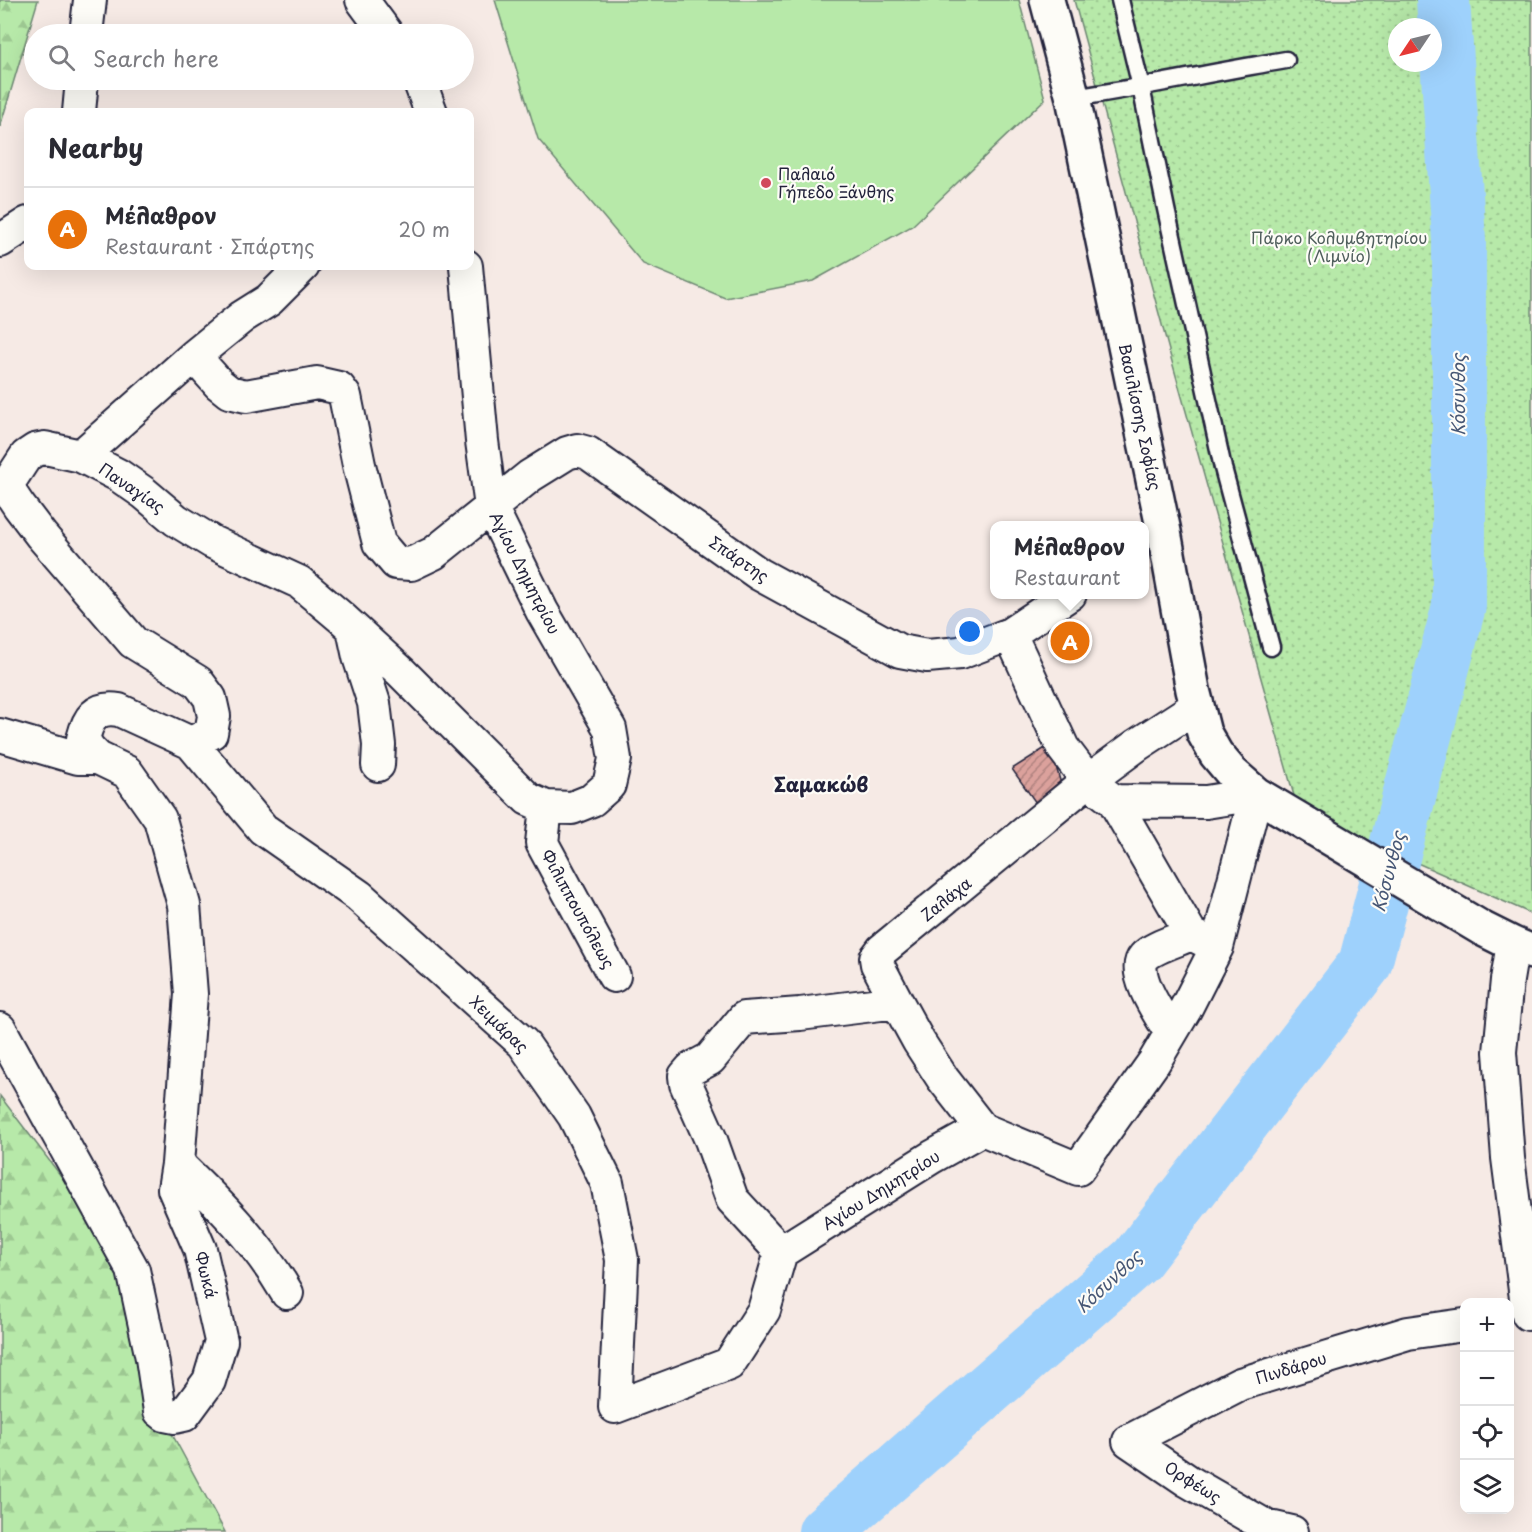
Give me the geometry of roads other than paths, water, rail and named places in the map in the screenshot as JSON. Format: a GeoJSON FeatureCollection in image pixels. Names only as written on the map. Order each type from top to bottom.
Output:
{"type":"FeatureCollection","features":[{"type":"Feature","properties":{"kind":"main road","name":"Βασιλίσσης Σοφίας"},"geometry":{"type":"LineString","coordinates":[[1047,0],[1073,98],[1154,538],[1204,733],[1216,754],[1232,773],[1256,794],[1483,929],[1522,948]]}},
{"type":"Feature","properties":{"kind":"street"},"geometry":{"type":"LineString","coordinates":[[87,24],[90,0]]}},
{"type":"Feature","properties":{"kind":"street"},"geometry":{"type":"LineString","coordinates":[[362,0],[380,24]]}},
{"type":"Feature","properties":{"kind":"street"},"geometry":{"type":"LineString","coordinates":[[79,108],[81,90]]}},
{"type":"Feature","properties":{"kind":"street"},"geometry":{"type":"LineString","coordinates":[[422,90],[429,108]]}},
{"type":"Feature","properties":{"kind":"street"},"geometry":{"type":"LineString","coordinates":[[0,241],[24,226]]}},
{"type":"Feature","properties":{"kind":"street"},"geometry":{"type":"LineString","coordinates":[[81,456],[194,356],[242,317],[269,300],[299,270]]}},
{"type":"Feature","properties":{"kind":"street","name":"Αγίου Δημητρίου"},"geometry":{"type":"LineString","coordinates":[[466,270],[482,441],[491,507],[542,611],[610,729],[615,759],[609,785],[592,800],[572,808],[546,807]]}},
{"type":"Feature","properties":{"kind":"street"},"geometry":{"type":"LineString","coordinates":[[194,356],[229,392],[246,396],[317,383],[339,388],[345,396],[359,465],[380,543],[396,563],[411,564],[434,553],[491,507]]}},
{"type":"Feature","properties":{"kind":"street","name":"Παναγίας"},"geometry":{"type":"LineString","coordinates":[[191,743],[211,734],[213,717],[210,698],[198,682],[133,642],[41,535],[11,494],[9,482],[26,456],[35,450],[45,448],[81,456],[118,475],[176,520],[212,542],[299,582],[401,672],[528,799],[546,807]]}},
{"type":"Feature","properties":{"kind":"street","name":"Σπάρτης"},"geometry":{"type":"LineString","coordinates":[[491,507],[530,477],[567,453],[577,450],[588,453],[759,574],[900,651],[927,656],[960,653],[1010,634],[1062,599]]}},
{"type":"Feature","properties":{"kind":"street"},"geometry":{"type":"LineString","coordinates":[[353,629],[359,657],[374,703],[379,745],[378,765]]}},
{"type":"Feature","properties":{"kind":"street"},"geometry":{"type":"LineString","coordinates":[[1010,634],[1063,748],[1088,781],[1114,801],[1204,941]]}},
{"type":"Feature","properties":{"kind":"street","name":"Ζαλάχα"},"geometry":{"type":"LineString","coordinates":[[982,1129],[943,1080],[897,1002],[876,958],[882,950],[1088,781],[1137,745],[1197,706]]}},
{"type":"Feature","properties":{"kind":"street"},"geometry":{"type":"LineString","coordinates":[[98,758],[83,739],[87,724],[102,710],[119,710],[191,743]]}},
{"type":"Feature","properties":{"kind":"street"},"geometry":{"type":"LineString","coordinates":[[0,735],[78,758],[98,758]]}},
{"type":"Feature","properties":{"kind":"street","name":"Χειμάρας"},"geometry":{"type":"LineString","coordinates":[[191,743],[263,829],[359,896],[523,1043],[574,1116],[607,1183],[622,1260],[615,1407],[729,1364],[764,1310],[781,1252]]}},
{"type":"Feature","properties":{"kind":"street","name":"Φωκά"},"geometry":{"type":"LineString","coordinates":[[0,1029],[133,1270],[152,1358],[160,1410],[165,1415],[175,1418],[184,1415],[209,1381],[221,1341],[201,1249],[174,1189],[178,1164],[191,994],[184,905],[160,819],[127,772],[98,758]]}},
{"type":"Feature","properties":{"kind":"street"},"geometry":{"type":"LineString","coordinates":[[982,1129],[1078,1169],[1154,1062],[1171,1033],[1256,794],[1206,802],[1114,801]]}},
{"type":"Feature","properties":{"kind":"street","name":"Φιλιππουπόλεως"},"geometry":{"type":"LineString","coordinates":[[546,807],[542,843],[614,976]]}},
{"type":"Feature","properties":{"kind":"street"},"geometry":{"type":"LineString","coordinates":[[1171,1033],[1149,999],[1140,968],[1143,958],[1151,951],[1204,941]]}},
{"type":"Feature","properties":{"kind":"street"},"geometry":{"type":"LineString","coordinates":[[1522,948],[1507,980],[1500,1052],[1523,1315]]}},
{"type":"Feature","properties":{"kind":"street"},"geometry":{"type":"LineString","coordinates":[[781,1252],[732,1199],[711,1140],[686,1084],[685,1076],[691,1069],[710,1059],[744,1018],[897,1002]]}},
{"type":"Feature","properties":{"kind":"street","name":"Αγίου Δημητρίου"},"geometry":{"type":"LineString","coordinates":[[781,1252],[932,1157],[982,1129]]}},
{"type":"Feature","properties":{"kind":"street"},"geometry":{"type":"LineString","coordinates":[[178,1164],[220,1204],[254,1244],[287,1293]]}},
{"type":"Feature","properties":{"kind":"street","name":"Πινδάρου"},"geometry":{"type":"LineString","coordinates":[[1129,1441],[1240,1384],[1408,1333],[1460,1325]]}},
{"type":"Feature","properties":{"kind":"street","name":"Ορφέως"},"geometry":{"type":"LineString","coordinates":[[1129,1441],[1188,1481],[1273,1530]]}},
{"type":"Feature","properties":{"kind":"lane"},"geometry":{"type":"LineString","coordinates":[[1119,0],[1142,87],[1168,220],[1223,468],[1271,647]]}},
{"type":"Feature","properties":{"kind":"lane"},"geometry":{"type":"LineString","coordinates":[[1073,98],[1286,60]]}},
{"type":"Feature","properties":{"kind":"waterway","name":"Κόσυνθος"},"geometry":{"type":"LineString","coordinates":[[825,1532],[1136,1260],[1365,964],[1459,606],[1459,240],[1443,0]]}},
{"type":"Feature","properties":{"kind":"place","name":"Παλαιό Γήπεδο Ξάνθης"},"geometry":{"type":"Point","coordinates":[766,183]}},
{"type":"Feature","properties":{"kind":"place","name":"Μέλαθρον"},"geometry":{"type":"Point","coordinates":[1070,641]}},
{"type":"Feature","properties":{"kind":"district","name":"Σαμακώβ"},"geometry":{"type":"Point","coordinates":[821,785]}},
{"type":"Feature","properties":{"kind":"park label","name":"Πάρκο Κολυμβητηρίου (Λιμνίο)"},"geometry":{"type":"Point","coordinates":[1339,247]}}]}
